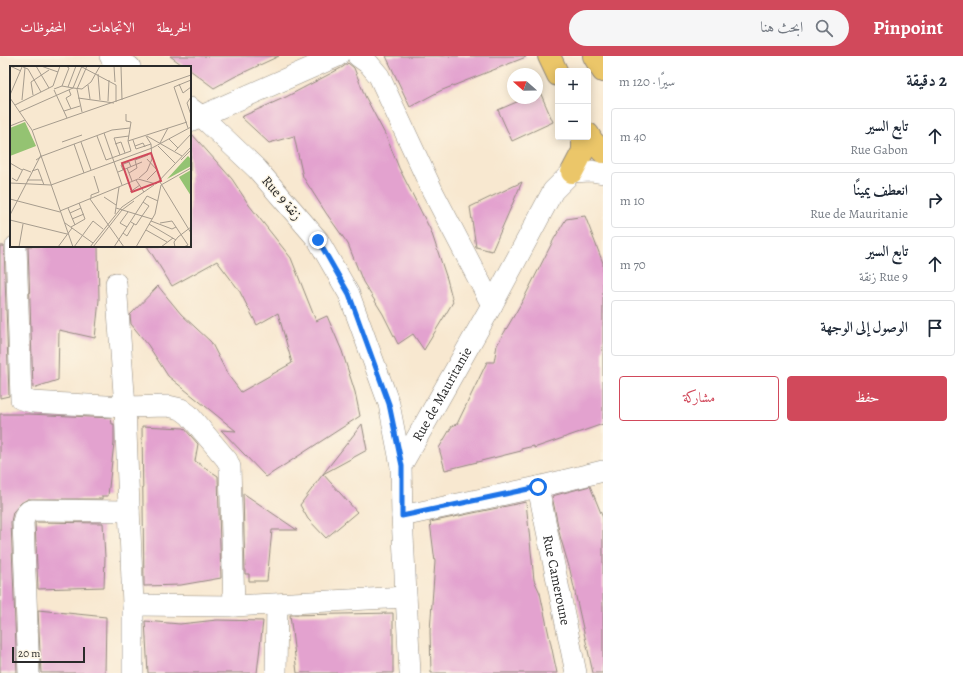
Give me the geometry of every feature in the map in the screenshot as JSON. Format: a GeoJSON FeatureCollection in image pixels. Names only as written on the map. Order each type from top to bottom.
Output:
{"type":"FeatureCollection","features":[{"type":"Feature","properties":{"kind":"main road"},"geometry":{"type":"LineString","coordinates":[[549,56],[555,69]]}},
{"type":"Feature","properties":{"kind":"main road"},"geometry":{"type":"LineString","coordinates":[[594,56],[603,71]]}},
{"type":"Feature","properties":{"kind":"main road"},"geometry":{"type":"LineString","coordinates":[[591,139],[603,152]]}},
{"type":"Feature","properties":{"kind":"main road"},"geometry":{"type":"LineString","coordinates":[[572,172],[583,151],[583,140]]}},
{"type":"Feature","properties":{"kind":"street"},"geometry":{"type":"LineString","coordinates":[[110,56],[128,66]]}},
{"type":"Feature","properties":{"kind":"street"},"geometry":{"type":"LineString","coordinates":[[194,115],[338,56]]}},
{"type":"Feature","properties":{"kind":"street"},"geometry":{"type":"LineString","coordinates":[[358,56],[369,64],[379,76],[433,192],[492,305]]}},
{"type":"Feature","properties":{"kind":"street","name":"Rue 9 زنقة"},"geometry":{"type":"LineString","coordinates":[[194,115],[257,169],[322,246],[349,294],[389,404],[402,466]]}},
{"type":"Feature","properties":{"kind":"street"},"geometry":{"type":"LineString","coordinates":[[572,172],[603,172]]}},
{"type":"Feature","properties":{"kind":"street","name":"Rue de Mauritanie"},"geometry":{"type":"LineString","coordinates":[[410,673],[402,516],[402,466],[492,305],[552,191],[572,172]]}},
{"type":"Feature","properties":{"kind":"street"},"geometry":{"type":"LineString","coordinates":[[16,247],[21,399],[32,402],[125,407],[168,406],[181,410],[189,415],[227,460],[231,474],[234,606]]}},
{"type":"Feature","properties":{"kind":"street"},"geometry":{"type":"LineString","coordinates":[[116,283],[125,407],[133,605],[133,673]]}},
{"type":"Feature","properties":{"kind":"street"},"geometry":{"type":"LineString","coordinates":[[402,516],[538,487],[603,471]]}},
{"type":"Feature","properties":{"kind":"street","name":"Rue Cameroune"},"geometry":{"type":"LineString","coordinates":[[538,487],[576,673]]}},
{"type":"Feature","properties":{"kind":"street"},"geometry":{"type":"LineString","coordinates":[[29,673],[23,522],[25,515],[32,510],[129,511]]}},
{"type":"Feature","properties":{"kind":"street"},"geometry":{"type":"LineString","coordinates":[[133,605],[277,605],[406,597]]}},
{"type":"Feature","properties":{"kind":"street"},"geometry":{"type":"LineString","coordinates":[[276,673],[277,605]]}},
{"type":"Feature","properties":{"kind":"building"},"geometry":{"type":"Polygon","coordinates":[[[170,56],[279,56],[214,88],[191,71],[191,66],[184,66],[170,56]]]}},
{"type":"Feature","properties":{"kind":"building"},"geometry":{"type":"Polygon","coordinates":[[[386,56],[526,57],[440,91],[410,107],[386,56]]]}},
{"type":"Feature","properties":{"kind":"building"},"geometry":{"type":"Polygon","coordinates":[[[348,63],[354,68],[365,96],[387,138],[399,168],[431,231],[447,279],[453,302],[424,350],[413,334],[398,344],[383,314],[363,282],[348,244],[303,177],[294,136],[269,143],[241,117],[286,97],[348,63]]]}},
{"type":"Feature","properties":{"kind":"building"},"geometry":{"type":"Polygon","coordinates":[[[543,99],[553,122],[512,141],[498,110],[512,104],[543,104],[543,99]]]}},
{"type":"Feature","properties":{"kind":"building"},"geometry":{"type":"Polygon","coordinates":[[[191,133],[232,179],[249,205],[291,258],[316,321],[327,316],[342,351],[355,392],[360,416],[266,477],[221,430],[236,431],[168,376],[148,345],[131,324],[130,315],[158,286],[181,314],[211,342],[228,375],[241,392],[292,363],[278,313],[257,325],[239,290],[217,261],[172,286],[148,247],[191,247],[191,133]]]}},
{"type":"Feature","properties":{"kind":"building"},"geometry":{"type":"Polygon","coordinates":[[[522,182],[492,251],[476,247],[470,207],[522,182]]]}},
{"type":"Feature","properties":{"kind":"building"},"geometry":{"type":"Polygon","coordinates":[[[585,216],[603,263],[603,424],[534,448],[534,446],[521,449],[521,451],[445,470],[439,448],[452,426],[457,424],[487,362],[494,362],[497,345],[523,300],[554,239],[566,219],[585,216]]]}},
{"type":"Feature","properties":{"kind":"building"},"geometry":{"type":"Polygon","coordinates":[[[0,246],[4,246],[9,396],[0,398],[0,246]]]}},
{"type":"Feature","properties":{"kind":"building"},"geometry":{"type":"Polygon","coordinates":[[[28,247],[98,247],[99,300],[95,338],[59,330],[58,380],[33,388],[28,247]]]}},
{"type":"Feature","properties":{"kind":"building"},"geometry":{"type":"Polygon","coordinates":[[[0,414],[111,418],[112,424],[114,424],[114,443],[108,496],[102,496],[102,499],[28,499],[21,503],[13,512],[11,522],[17,673],[0,673],[0,414]]]}},
{"type":"Feature","properties":{"kind":"building"},"geometry":{"type":"Polygon","coordinates":[[[362,424],[367,450],[323,474],[362,424]]]}},
{"type":"Feature","properties":{"kind":"building"},"geometry":{"type":"Polygon","coordinates":[[[142,426],[184,428],[198,444],[195,461],[218,476],[221,578],[181,585],[144,586],[142,426]]]}},
{"type":"Feature","properties":{"kind":"building"},"geometry":{"type":"Polygon","coordinates":[[[323,474],[357,512],[326,538],[308,519],[300,505],[323,474]]]}},
{"type":"Feature","properties":{"kind":"building"},"geometry":{"type":"Polygon","coordinates":[[[590,486],[603,518],[603,673],[593,673],[570,570],[560,536],[552,496],[590,486]]]}},
{"type":"Feature","properties":{"kind":"building"},"geometry":{"type":"Polygon","coordinates":[[[243,493],[297,530],[272,530],[267,581],[249,581],[249,574],[245,574],[243,493]]]}},
{"type":"Feature","properties":{"kind":"building"},"geometry":{"type":"Polygon","coordinates":[[[526,502],[534,580],[540,593],[557,673],[431,673],[430,631],[435,562],[430,522],[526,502]]]}},
{"type":"Feature","properties":{"kind":"building"},"geometry":{"type":"Polygon","coordinates":[[[35,522],[103,523],[105,557],[104,587],[38,589],[35,522]]]}},
{"type":"Feature","properties":{"kind":"building"},"geometry":{"type":"Polygon","coordinates":[[[38,610],[106,617],[105,673],[41,673],[38,610]]]}},
{"type":"Feature","properties":{"kind":"building"},"geometry":{"type":"Polygon","coordinates":[[[393,613],[393,673],[297,673],[290,615],[393,613]]]}},
{"type":"Feature","properties":{"kind":"building"},"geometry":{"type":"Polygon","coordinates":[[[217,620],[263,621],[257,673],[148,673],[145,621],[180,624],[217,620]]]}},
{"type":"Feature","properties":{"kind":"route"},"geometry":{"type":"LineString","coordinates":[[318,240],[349,294],[389,404],[402,466],[402,516],[538,487]]}}]}
